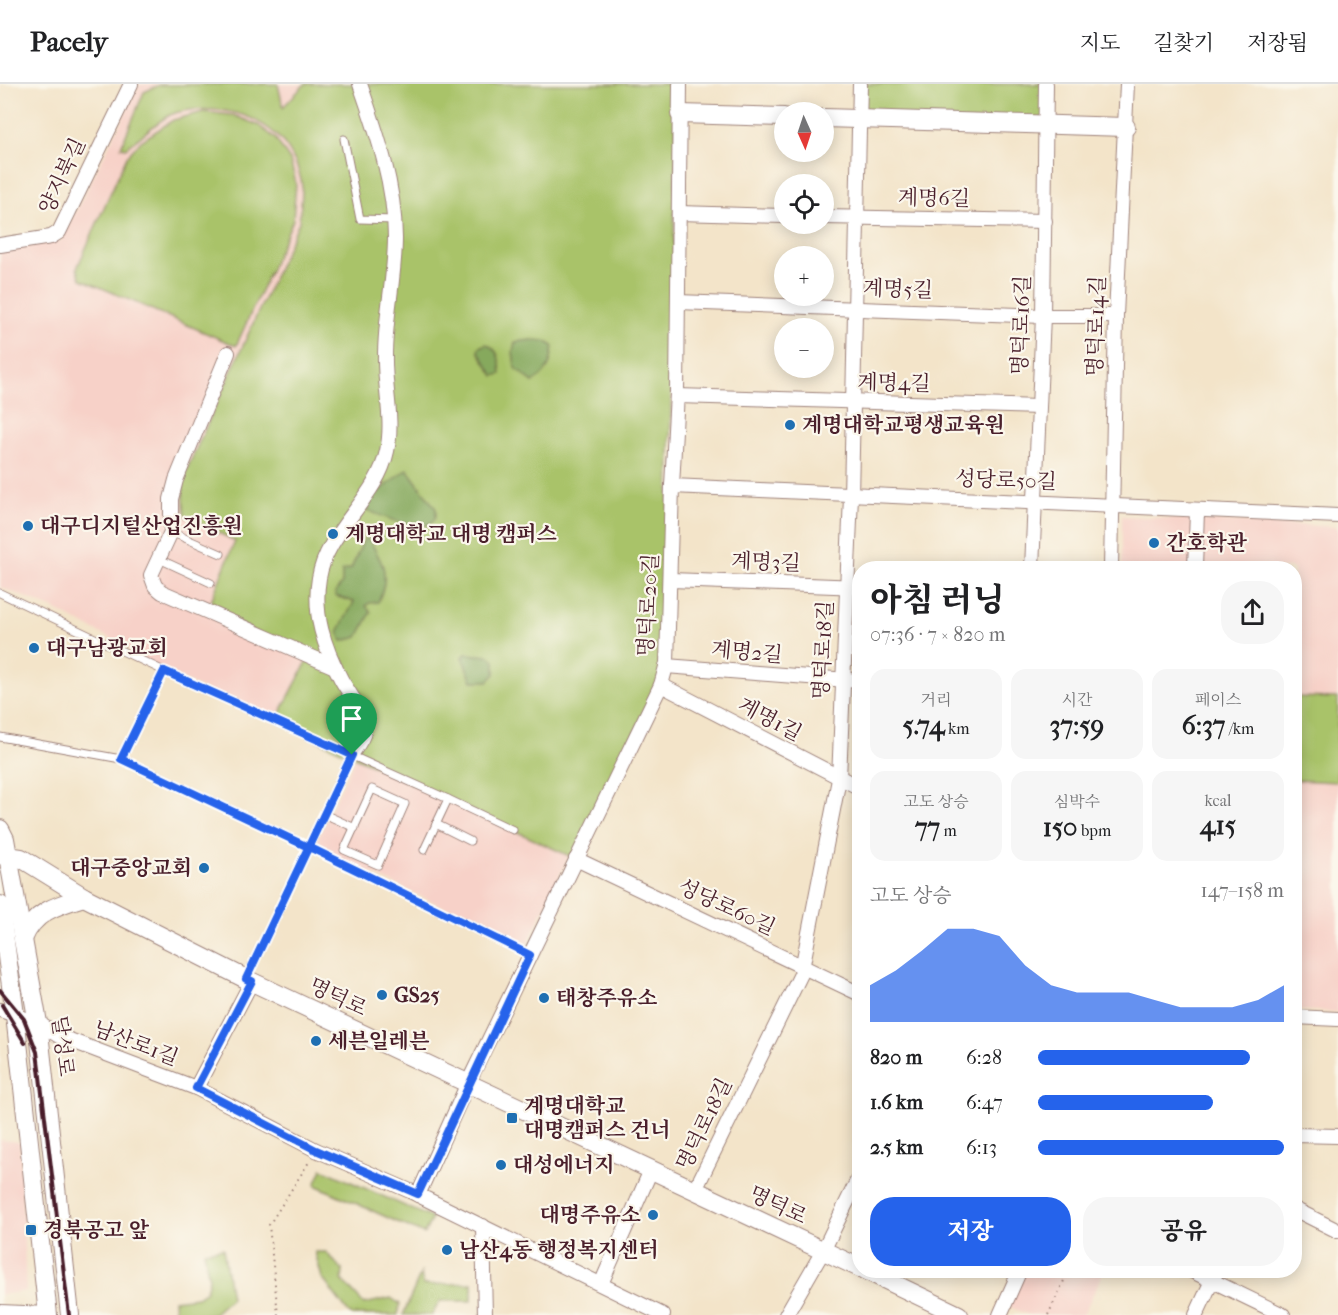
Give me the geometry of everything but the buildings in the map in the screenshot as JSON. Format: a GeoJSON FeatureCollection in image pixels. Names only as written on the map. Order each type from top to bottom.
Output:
{"type":"FeatureCollection","features":[{"type":"Feature","properties":{"kind":"main road"},"geometry":{"type":"LineString","coordinates":[[680,114],[774,117]]}},
{"type":"Feature","properties":{"kind":"main road"},"geometry":{"type":"LineString","coordinates":[[834,118],[1126,127]]}},
{"type":"Feature","properties":{"kind":"main road","name":"달성로"},"geometry":{"type":"LineString","coordinates":[[0,829],[6,877],[23,939],[38,1023],[70,1315]]}},
{"type":"Feature","properties":{"kind":"main road","name":"명덕로"},"geometry":{"type":"LineString","coordinates":[[4,855],[21,858],[84,897],[249,980],[852,1264]]}},
{"type":"Feature","properties":{"kind":"main road"},"geometry":{"type":"LineString","coordinates":[[6,877],[24,876],[34,867]]}},
{"type":"Feature","properties":{"kind":"main road"},"geometry":{"type":"LineString","coordinates":[[23,939],[28,927],[44,911],[84,897]]}},
{"type":"Feature","properties":{"kind":"main road"},"geometry":{"type":"LineString","coordinates":[[0,905],[8,1012],[48,1314]]}},
{"type":"Feature","properties":{"kind":"main road"},"geometry":{"type":"LineString","coordinates":[[882,1278],[959,1315]]}},
{"type":"Feature","properties":{"kind":"street","name":"양지북길"},"geometry":{"type":"LineString","coordinates":[[0,245],[51,237],[59,232],[130,84]]}},
{"type":"Feature","properties":{"kind":"street"},"geometry":{"type":"LineString","coordinates":[[353,753],[364,733],[362,717],[335,667],[324,641],[317,614],[319,578],[327,553],[374,481],[387,452],[390,426],[385,341],[395,220],[381,145],[360,84]]}},
{"type":"Feature","properties":{"kind":"street","name":"명덕로20길"},"geometry":{"type":"LineString","coordinates":[[418,1194],[468,1083],[661,685],[666,666],[677,396],[680,84]]}},
{"type":"Feature","properties":{"kind":"street","name":"명덕로18길"},"geometry":{"type":"LineString","coordinates":[[852,561],[852,403],[860,84]]}},
{"type":"Feature","properties":{"kind":"street","name":"명덕로16길"},"geometry":{"type":"LineString","coordinates":[[1032,561],[1043,316],[1046,84]]}},
{"type":"Feature","properties":{"kind":"street","name":"명덕로14길"},"geometry":{"type":"LineString","coordinates":[[1111,561],[1116,316],[1127,84]]}},
{"type":"Feature","properties":{"kind":"street"},"geometry":{"type":"LineString","coordinates":[[679,213],[774,216]]}},
{"type":"Feature","properties":{"kind":"street","name":"계명6길"},"geometry":{"type":"LineString","coordinates":[[834,218],[1045,220]]}},
{"type":"Feature","properties":{"kind":"street","name":"계명5길"},"geometry":{"type":"LineString","coordinates":[[678,302],[1043,316],[1116,316]]}},
{"type":"Feature","properties":{"kind":"street"},"geometry":{"type":"LineString","coordinates":[[228,353],[176,480],[171,499],[171,532],[151,575],[155,586],[162,592],[335,667]]}},
{"type":"Feature","properties":{"kind":"street","name":"계명4길"},"geometry":{"type":"LineString","coordinates":[[677,396],[1038,407]]}},
{"type":"Feature","properties":{"kind":"street","name":"성당로50길"},"geometry":{"type":"LineString","coordinates":[[672,486],[851,496],[1034,501],[1114,507],[1338,516]]}},
{"type":"Feature","properties":{"kind":"street"},"geometry":{"type":"LineString","coordinates":[[1195,561],[1197,511]]}},
{"type":"Feature","properties":{"kind":"street","name":"계명3길"},"geometry":{"type":"LineString","coordinates":[[671,580],[852,586]]}},
{"type":"Feature","properties":{"kind":"street","name":"명덕로18길"},"geometry":{"type":"LineString","coordinates":[[695,1190],[803,967],[839,779],[843,681],[852,596]]}},
{"type":"Feature","properties":{"kind":"street","name":"계명2길"},"geometry":{"type":"LineString","coordinates":[[666,666],[852,681]]}},
{"type":"Feature","properties":{"kind":"street","name":"계명1길"},"geometry":{"type":"LineString","coordinates":[[661,685],[852,785]]}},
{"type":"Feature","properties":{"kind":"street","name":"성당로60길"},"geometry":{"type":"LineString","coordinates":[[576,859],[852,990]]}},
{"type":"Feature","properties":{"kind":"street"},"geometry":{"type":"LineString","coordinates":[[196,1088],[249,980]]}},
{"type":"Feature","properties":{"kind":"street","name":"남산로1길"},"geometry":{"type":"LineString","coordinates":[[8,1012],[38,1023],[59,1036],[196,1088],[316,1150],[418,1194],[663,1315]]}},
{"type":"Feature","properties":{"kind":"street"},"geometry":{"type":"LineString","coordinates":[[1302,1017],[1338,1019]]}},
{"type":"Feature","properties":{"kind":"street"},"geometry":{"type":"LineString","coordinates":[[1302,1135],[1338,1136]]}},
{"type":"Feature","properties":{"kind":"street"},"geometry":{"type":"LineString","coordinates":[[601,1284],[651,1170]]}},
{"type":"Feature","properties":{"kind":"street"},"geometry":{"type":"LineString","coordinates":[[786,1315],[823,1251],[852,1191]]}},
{"type":"Feature","properties":{"kind":"street"},"geometry":{"type":"LineString","coordinates":[[1302,1213],[1338,1231]]}},
{"type":"Feature","properties":{"kind":"street"},"geometry":{"type":"LineString","coordinates":[[483,1226],[485,1315]]}},
{"type":"Feature","properties":{"kind":"street"},"geometry":{"type":"LineString","coordinates":[[1000,1315],[1016,1278]]}},
{"type":"Feature","properties":{"kind":"street"},"geometry":{"type":"LineString","coordinates":[[1196,1315],[1214,1278]]}},
{"type":"Feature","properties":{"kind":"street"},"geometry":{"type":"LineString","coordinates":[[1218,1278],[1283,1315]]}},
{"type":"Feature","properties":{"kind":"street"},"geometry":{"type":"LineString","coordinates":[[0,1312],[48,1314]]}},
{"type":"Feature","properties":{"kind":"lane"},"geometry":{"type":"LineString","coordinates":[[344,139],[360,219],[395,220]]}},
{"type":"Feature","properties":{"kind":"lane"},"geometry":{"type":"LineString","coordinates":[[171,532],[221,554]]}},
{"type":"Feature","properties":{"kind":"lane"},"geometry":{"type":"LineString","coordinates":[[157,558],[211,583]]}},
{"type":"Feature","properties":{"kind":"lane"},"geometry":{"type":"LineString","coordinates":[[0,593],[164,671],[353,753],[513,830]]}},
{"type":"Feature","properties":{"kind":"lane"},"geometry":{"type":"LineString","coordinates":[[121,759],[164,671]]}},
{"type":"Feature","properties":{"kind":"lane"},"geometry":{"type":"LineString","coordinates":[[0,737],[121,759],[530,955]]}},
{"type":"Feature","properties":{"kind":"lane"},"geometry":{"type":"LineString","coordinates":[[249,980],[353,753]]}},
{"type":"Feature","properties":{"kind":"lane"},"geometry":{"type":"LineString","coordinates":[[372,789],[405,804],[378,865],[345,850],[355,828],[372,789]]}},
{"type":"Feature","properties":{"kind":"lane"},"geometry":{"type":"LineString","coordinates":[[424,850],[448,799]]}},
{"type":"Feature","properties":{"kind":"lane"},"geometry":{"type":"LineString","coordinates":[[324,814],[355,828]]}},
{"type":"Feature","properties":{"kind":"lane"},"geometry":{"type":"LineString","coordinates":[[436,824],[470,841]]}},
{"type":"Feature","properties":{"kind":"path"},"geometry":{"type":"LineString","coordinates":[[278,1315],[269,1225],[316,1150]]}},
{"type":"Feature","properties":{"kind":"path"},"geometry":{"type":"LineString","coordinates":[[1048,1315],[1065,1278]]}},
{"type":"Feature","properties":{"kind":"shaded area","name":"계명대학교 대명 캠퍼스"},"geometry":{"type":"Polygon","coordinates":[[[140,84],[675,84],[573,847],[528,943],[522,944],[314,846],[356,756],[160,670],[121,644],[52,608],[0,587],[0,248],[61,241],[140,84]]]}},
{"type":"Feature","properties":{"kind":"shaded area"},"geometry":{"type":"Polygon","coordinates":[[[1122,516],[1338,527],[1338,1012],[1302,1010],[1302,561],[1122,561],[1122,516]]]}},
{"type":"Feature","properties":{"kind":"shaded area"},"geometry":{"type":"Polygon","coordinates":[[[0,1140],[20,1142],[26,1291],[0,1295],[0,1140]]]}},
{"type":"Feature","properties":{"kind":"shaded area"},"geometry":{"type":"Polygon","coordinates":[[[1018,1278],[1101,1278],[1083,1315],[1029,1315],[1005,1305],[1018,1278]]]}},
{"type":"Feature","properties":{"kind":"green space","name":"계명대학교 대명 캠퍼스"},"geometry":{"type":"Polygon","coordinates":[[[278,84],[283,107],[305,84],[677,84],[666,666],[576,859],[276,721],[310,656],[207,611],[235,541],[185,516],[182,480],[299,222],[302,185],[296,165],[281,140],[259,122],[231,112],[199,110],[175,113],[159,122],[126,148],[121,147],[144,92],[159,85],[278,84]]]}},
{"type":"Feature","properties":{"kind":"green space"},"geometry":{"type":"Polygon","coordinates":[[[860,84],[1046,84],[1047,124],[859,119],[860,84]]]}},
{"type":"Feature","properties":{"kind":"green space"},"geometry":{"type":"Polygon","coordinates":[[[203,112],[233,115],[258,125],[275,138],[290,160],[296,183],[293,220],[236,346],[81,279],[77,268],[127,156],[141,141],[173,120],[203,112]]]}},
{"type":"Feature","properties":{"kind":"green space"},"geometry":{"type":"Polygon","coordinates":[[[545,341],[553,346],[548,367],[543,375],[533,382],[515,368],[513,351],[515,342],[545,341]]]}},
{"type":"Feature","properties":{"kind":"green space"},"geometry":{"type":"Polygon","coordinates":[[[486,344],[496,352],[501,374],[494,376],[478,351],[479,347],[486,344]]]}},
{"type":"Feature","properties":{"kind":"green space"},"geometry":{"type":"Polygon","coordinates":[[[407,469],[436,509],[434,519],[428,525],[405,524],[362,508],[371,493],[381,490],[407,469]]]}},
{"type":"Feature","properties":{"kind":"green space"},"geometry":{"type":"Polygon","coordinates":[[[368,538],[384,569],[382,592],[378,602],[369,603],[366,606],[371,612],[358,637],[342,641],[338,632],[354,602],[335,596],[335,593],[342,583],[342,571],[351,569],[364,539],[368,538]]]}},
{"type":"Feature","properties":{"kind":"green space"},"geometry":{"type":"Polygon","coordinates":[[[466,654],[489,656],[495,661],[495,674],[488,681],[472,681],[462,657],[466,654]]]}},
{"type":"Feature","properties":{"kind":"green space"},"geometry":{"type":"Polygon","coordinates":[[[1302,697],[1338,698],[1337,782],[1302,780],[1302,697]]]}},
{"type":"Feature","properties":{"kind":"green space"},"geometry":{"type":"Polygon","coordinates":[[[322,1169],[432,1218],[424,1234],[315,1185],[322,1169]]]}},
{"type":"Feature","properties":{"kind":"green space"},"geometry":{"type":"Polygon","coordinates":[[[223,1248],[231,1298],[212,1315],[175,1315],[174,1300],[197,1297],[206,1291],[209,1279],[204,1251],[223,1248]]]}},
{"type":"Feature","properties":{"kind":"green space"},"geometry":{"type":"Polygon","coordinates":[[[315,1252],[326,1252],[343,1271],[342,1280],[364,1304],[391,1298],[400,1304],[398,1315],[352,1315],[348,1312],[322,1278],[315,1252]]]}},
{"type":"Feature","properties":{"kind":"green space"},"geometry":{"type":"Polygon","coordinates":[[[421,1273],[423,1285],[472,1283],[472,1301],[440,1301],[432,1315],[403,1315],[421,1273]]]}},
{"type":"Feature","properties":{"kind":"railway"},"geometry":{"type":"LineString","coordinates":[[0,990],[24,1019],[37,1052],[69,1315]]}},
{"type":"Feature","properties":{"kind":"railway"},"geometry":{"type":"LineString","coordinates":[[2,1005],[25,1043]]}},
{"type":"Feature","properties":{"kind":"place","name":"계명대학교평생교육원"},"geometry":{"type":"Point","coordinates":[790,425]}},
{"type":"Feature","properties":{"kind":"place","name":"대구디지털산업진흥원"},"geometry":{"type":"Point","coordinates":[28,526]}},
{"type":"Feature","properties":{"kind":"place","name":"계명대학교 대명 캠퍼스"},"geometry":{"type":"Point","coordinates":[333,534]}},
{"type":"Feature","properties":{"kind":"place","name":"간호학관"},"geometry":{"type":"Point","coordinates":[1154,543]}},
{"type":"Feature","properties":{"kind":"place","name":"대구남광교회"},"geometry":{"type":"Point","coordinates":[34,648]}},
{"type":"Feature","properties":{"kind":"place","name":"대구중앙교회"},"geometry":{"type":"Point","coordinates":[204,868]}},
{"type":"Feature","properties":{"kind":"place","name":"GS25"},"geometry":{"type":"Point","coordinates":[382,995]}},
{"type":"Feature","properties":{"kind":"place","name":"태창주유소"},"geometry":{"type":"Point","coordinates":[544,998]}},
{"type":"Feature","properties":{"kind":"place","name":"세븐일레븐"},"geometry":{"type":"Point","coordinates":[316,1041]}},
{"type":"Feature","properties":{"kind":"place","name":"계명대학교 대명캠퍼스 건너"},"geometry":{"type":"Point","coordinates":[512,1118]}},
{"type":"Feature","properties":{"kind":"place","name":"대성에너지"},"geometry":{"type":"Point","coordinates":[501,1165]}},
{"type":"Feature","properties":{"kind":"place","name":"대명주유소"},"geometry":{"type":"Point","coordinates":[653,1215]}},
{"type":"Feature","properties":{"kind":"place","name":"경북공고 앞"},"geometry":{"type":"Point","coordinates":[31,1230]}},
{"type":"Feature","properties":{"kind":"place","name":"남산4동 행정복지센터"},"geometry":{"type":"Point","coordinates":[447,1250]}},
{"type":"Feature","properties":{"kind":"route"},"geometry":{"type":"LineString","coordinates":[[352,755],[164,671],[121,759],[308,847],[313,849],[530,955],[468,1083],[418,1194],[316,1150],[196,1088],[252,981],[246,979],[308,847],[352,755]]}}]}
